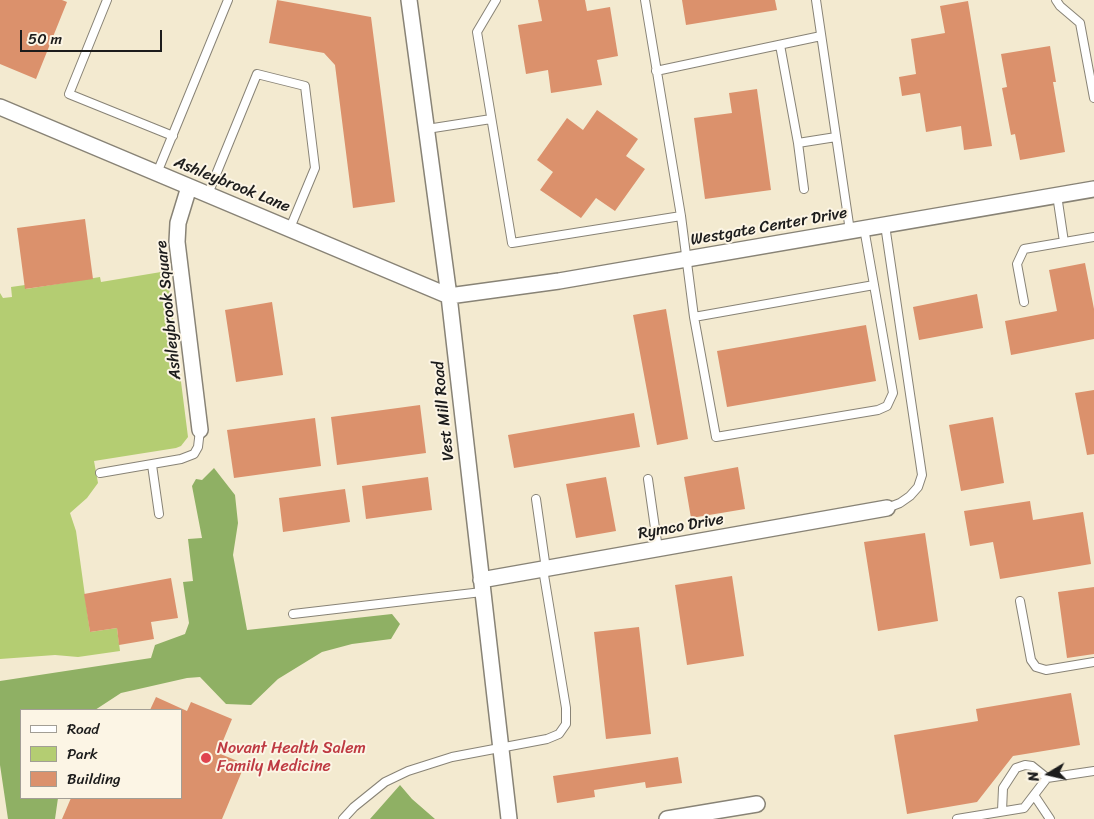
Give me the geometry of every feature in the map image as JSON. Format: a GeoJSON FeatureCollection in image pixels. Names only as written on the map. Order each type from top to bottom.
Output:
{"type":"FeatureCollection","features":[{"type":"Feature","properties":{"kind":"street","name":"Vest Mill Road"},"geometry":{"type":"LineString","coordinates":[[409,0],[449,296],[499,748],[509,819]]}},
{"type":"Feature","properties":{"kind":"street","name":"Ashleybrook Lane"},"geometry":{"type":"LineString","coordinates":[[0,107],[449,296]]}},
{"type":"Feature","properties":{"kind":"street","name":"Ashleybrook Square"},"geometry":{"type":"LineString","coordinates":[[189,187],[178,222],[177,242],[200,430]]}},
{"type":"Feature","properties":{"kind":"street","name":"Westgate Center Drive"},"geometry":{"type":"LineString","coordinates":[[449,296],[857,230],[1094,189]]}},
{"type":"Feature","properties":{"kind":"street","name":"Rymco Drive"},"geometry":{"type":"LineString","coordinates":[[482,586],[544,569],[887,508]]}},
{"type":"Feature","properties":{"kind":"street"},"geometry":{"type":"LineString","coordinates":[[667,819],[757,804]]}},
{"type":"Feature","properties":{"kind":"lane"},"geometry":{"type":"LineString","coordinates":[[107,0],[69,94],[173,136]]}},
{"type":"Feature","properties":{"kind":"lane"},"geometry":{"type":"LineString","coordinates":[[157,173],[228,0]]}},
{"type":"Feature","properties":{"kind":"lane"},"geometry":{"type":"LineString","coordinates":[[496,0],[477,32],[512,243],[681,216]]}},
{"type":"Feature","properties":{"kind":"lane"},"geometry":{"type":"LineString","coordinates":[[644,0],[688,258],[694,317],[716,437],[878,410],[886,406],[892,393],[874,285],[857,230],[836,137],[816,0]]}},
{"type":"Feature","properties":{"kind":"lane"},"geometry":{"type":"LineString","coordinates":[[1056,0],[1060,6],[1080,23],[1094,98]]}},
{"type":"Feature","properties":{"kind":"lane"},"geometry":{"type":"LineString","coordinates":[[656,72],[821,36]]}},
{"type":"Feature","properties":{"kind":"lane"},"geometry":{"type":"LineString","coordinates":[[780,44],[798,143],[804,190]]}},
{"type":"Feature","properties":{"kind":"lane"},"geometry":{"type":"LineString","coordinates":[[208,194],[257,74],[305,86],[315,168],[290,228]]}},
{"type":"Feature","properties":{"kind":"lane"},"geometry":{"type":"LineString","coordinates":[[427,129],[491,119]]}},
{"type":"Feature","properties":{"kind":"lane"},"geometry":{"type":"LineString","coordinates":[[798,143],[836,137]]}},
{"type":"Feature","properties":{"kind":"lane"},"geometry":{"type":"LineString","coordinates":[[1057,195],[1064,242]]}},
{"type":"Feature","properties":{"kind":"lane"},"geometry":{"type":"LineString","coordinates":[[885,225],[922,475],[918,486],[910,496],[900,503],[887,508]]}},
{"type":"Feature","properties":{"kind":"lane"},"geometry":{"type":"LineString","coordinates":[[1024,302],[1017,264],[1024,250],[1094,237]]}},
{"type":"Feature","properties":{"kind":"lane"},"geometry":{"type":"LineString","coordinates":[[694,317],[874,285]]}},
{"type":"Feature","properties":{"kind":"lane"},"geometry":{"type":"LineString","coordinates":[[100,473],[181,460],[194,454],[198,447],[200,430]]}},
{"type":"Feature","properties":{"kind":"lane"},"geometry":{"type":"LineString","coordinates":[[152,465],[159,514]]}},
{"type":"Feature","properties":{"kind":"lane"},"geometry":{"type":"LineString","coordinates":[[648,478],[658,549]]}},
{"type":"Feature","properties":{"kind":"lane"},"geometry":{"type":"LineString","coordinates":[[343,819],[354,807],[380,786],[408,771],[452,757],[547,739],[559,734],[566,724],[566,708],[544,569],[536,499]]}},
{"type":"Feature","properties":{"kind":"lane"},"geometry":{"type":"LineString","coordinates":[[293,614],[482,586]]}},
{"type":"Feature","properties":{"kind":"lane"},"geometry":{"type":"LineString","coordinates":[[1020,601],[1031,660],[1036,667],[1046,670],[1094,662]]}},
{"type":"Feature","properties":{"kind":"lane"},"geometry":{"type":"LineString","coordinates":[[1002,811],[1003,788],[1016,768],[1025,765],[1032,766],[1047,778]]}},
{"type":"Feature","properties":{"kind":"lane"},"geometry":{"type":"LineString","coordinates":[[957,819],[1024,808],[1047,778],[1094,771]]}},
{"type":"Feature","properties":{"kind":"lane"},"geometry":{"type":"LineString","coordinates":[[1034,795],[1050,819]]}},
{"type":"Feature","properties":{"kind":"green space"},"geometry":{"type":"Polygon","coordinates":[[[167,271],[188,437],[181,446],[176,448],[94,461],[98,483],[87,498],[70,513],[76,531],[90,632],[117,628],[120,651],[78,657],[55,655],[0,659],[0,293],[3,298],[12,297],[11,287],[25,285],[26,289],[100,277],[101,282],[167,271]]]}},
{"type":"Feature","properties":{"kind":"green space"},"geometry":{"type":"Polygon","coordinates":[[[214,468],[235,495],[238,523],[233,555],[247,630],[392,614],[400,624],[391,639],[352,644],[322,652],[278,679],[251,705],[226,704],[200,677],[187,678],[121,693],[97,709],[20,709],[20,799],[58,799],[55,819],[8,819],[0,765],[0,681],[151,658],[155,645],[185,634],[189,623],[183,582],[193,581],[188,539],[202,538],[192,486],[196,479],[202,480],[214,468]]]}},
{"type":"Feature","properties":{"kind":"green space"},"geometry":{"type":"Polygon","coordinates":[[[400,785],[412,799],[435,819],[370,819],[400,785]]]}},
{"type":"Feature","properties":{"kind":"building"},"geometry":{"type":"Polygon","coordinates":[[[0,0],[62,0],[67,2],[36,79],[0,64],[0,0]]]}},
{"type":"Feature","properties":{"kind":"building"},"geometry":{"type":"Polygon","coordinates":[[[277,0],[371,17],[395,202],[353,208],[335,65],[324,53],[269,43],[277,0]]]}},
{"type":"Feature","properties":{"kind":"building"},"geometry":{"type":"Polygon","coordinates":[[[538,0],[585,0],[587,11],[610,7],[618,56],[597,60],[602,85],[551,93],[548,70],[526,74],[518,25],[542,21],[538,0]]]}},
{"type":"Feature","properties":{"kind":"building"},"geometry":{"type":"Polygon","coordinates":[[[682,0],[775,0],[777,10],[686,25],[682,0]]]}},
{"type":"Feature","properties":{"kind":"building"},"geometry":{"type":"Polygon","coordinates":[[[968,1],[992,146],[964,150],[961,126],[926,132],[920,93],[902,96],[899,77],[916,74],[911,39],[945,33],[940,6],[968,1]]]}},
{"type":"Feature","properties":{"kind":"building"},"geometry":{"type":"Polygon","coordinates":[[[1050,46],[1056,82],[1053,82],[1065,152],[1020,160],[1015,134],[1011,135],[1002,88],[1007,87],[1001,54],[1050,46]]]}},
{"type":"Feature","properties":{"kind":"building"},"geometry":{"type":"Polygon","coordinates":[[[757,89],[771,190],[705,199],[694,118],[732,113],[729,93],[757,89]]]}},
{"type":"Feature","properties":{"kind":"building"},"geometry":{"type":"Polygon","coordinates":[[[597,110],[638,139],[626,156],[645,169],[615,211],[596,198],[581,218],[540,190],[553,172],[537,160],[567,118],[583,130],[597,110]]]}},
{"type":"Feature","properties":{"kind":"building"},"geometry":{"type":"Polygon","coordinates":[[[85,219],[93,279],[25,289],[17,228],[85,219]]]}},
{"type":"Feature","properties":{"kind":"building"},"geometry":{"type":"Polygon","coordinates":[[[1085,263],[1094,309],[1094,339],[1011,355],[1005,321],[1057,311],[1049,270],[1085,263]]]}},
{"type":"Feature","properties":{"kind":"building"},"geometry":{"type":"Polygon","coordinates":[[[977,294],[983,328],[919,340],[913,307],[977,294]]]}},
{"type":"Feature","properties":{"kind":"building"},"geometry":{"type":"Polygon","coordinates":[[[272,302],[283,375],[236,382],[225,310],[272,302]]]}},
{"type":"Feature","properties":{"kind":"building"},"geometry":{"type":"Polygon","coordinates":[[[666,309],[688,439],[657,445],[633,315],[666,309]]]}},
{"type":"Feature","properties":{"kind":"building"},"geometry":{"type":"Polygon","coordinates":[[[866,325],[876,381],[727,407],[717,351],[866,325]]]}},
{"type":"Feature","properties":{"kind":"building"},"geometry":{"type":"Polygon","coordinates":[[[1094,390],[1094,454],[1087,455],[1075,393],[1094,390]]]}},
{"type":"Feature","properties":{"kind":"building"},"geometry":{"type":"Polygon","coordinates":[[[420,405],[426,453],[337,465],[331,417],[420,405]]]}},
{"type":"Feature","properties":{"kind":"building"},"geometry":{"type":"Polygon","coordinates":[[[634,413],[640,447],[514,468],[508,435],[634,413]]]}},
{"type":"Feature","properties":{"kind":"building"},"geometry":{"type":"Polygon","coordinates":[[[993,417],[1004,483],[961,491],[949,425],[993,417]]]}},
{"type":"Feature","properties":{"kind":"building"},"geometry":{"type":"Polygon","coordinates":[[[315,418],[321,466],[234,478],[227,430],[315,418]]]}},
{"type":"Feature","properties":{"kind":"building"},"geometry":{"type":"Polygon","coordinates":[[[738,467],[745,509],[691,518],[684,477],[738,467]]]}},
{"type":"Feature","properties":{"kind":"building"},"geometry":{"type":"Polygon","coordinates":[[[428,477],[432,510],[366,519],[362,486],[428,477]]]}},
{"type":"Feature","properties":{"kind":"building"},"geometry":{"type":"Polygon","coordinates":[[[606,477],[616,531],[576,538],[566,484],[606,477]]]}},
{"type":"Feature","properties":{"kind":"building"},"geometry":{"type":"Polygon","coordinates":[[[345,489],[350,522],[283,532],[279,498],[345,489]]]}},
{"type":"Feature","properties":{"kind":"building"},"geometry":{"type":"Polygon","coordinates":[[[1030,501],[1033,520],[1083,512],[1091,564],[1000,579],[993,542],[970,546],[964,511],[1030,501]]]}},
{"type":"Feature","properties":{"kind":"building"},"geometry":{"type":"Polygon","coordinates":[[[925,533],[938,621],[878,631],[864,542],[925,533]]]}},
{"type":"Feature","properties":{"kind":"building"},"geometry":{"type":"Polygon","coordinates":[[[732,576],[744,656],[687,665],[675,585],[732,576]]]}},
{"type":"Feature","properties":{"kind":"building"},"geometry":{"type":"Polygon","coordinates":[[[171,578],[178,618],[151,622],[154,639],[119,645],[117,628],[90,632],[84,594],[171,578]]]}},
{"type":"Feature","properties":{"kind":"building"},"geometry":{"type":"Polygon","coordinates":[[[1094,587],[1094,654],[1067,658],[1058,592],[1094,587]]]}},
{"type":"Feature","properties":{"kind":"building"},"geometry":{"type":"Polygon","coordinates":[[[639,627],[651,734],[606,739],[594,632],[639,627]]]}},
{"type":"Feature","properties":{"kind":"building"},"geometry":{"type":"Polygon","coordinates":[[[1071,693],[1080,745],[1013,756],[977,802],[907,814],[894,735],[978,721],[976,709],[1071,693]]]}},
{"type":"Feature","properties":{"kind":"building","name":"Novant Health Salem Family Medicine"},"geometry":{"type":"Polygon","coordinates":[[[156,697],[187,711],[191,702],[232,719],[218,753],[245,764],[222,819],[62,819],[71,799],[182,799],[182,709],[150,709],[156,697]]]}},
{"type":"Feature","properties":{"kind":"building"},"geometry":{"type":"Polygon","coordinates":[[[678,757],[682,783],[646,788],[645,782],[594,790],[595,797],[557,803],[553,776],[678,757]]]}},
{"type":"Feature","properties":{"kind":"place","name":"Novant Health Salem Family Medicine"},"geometry":{"type":"Point","coordinates":[206,758]}}]}
